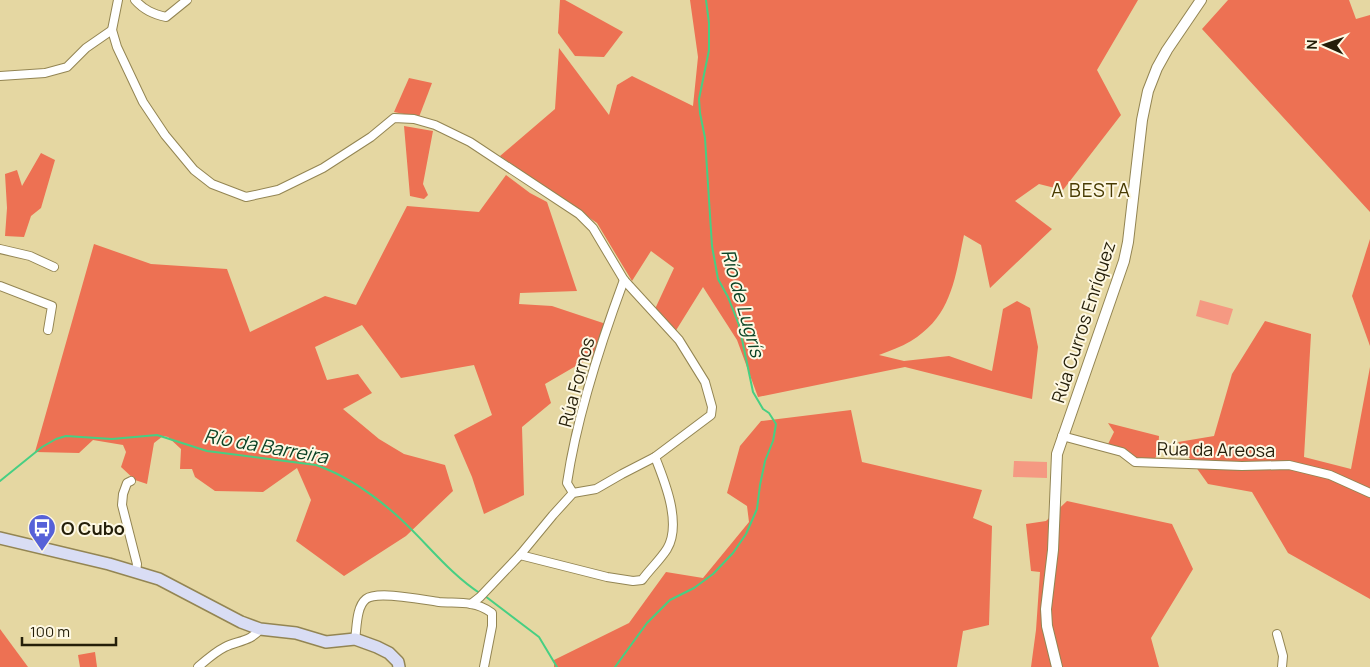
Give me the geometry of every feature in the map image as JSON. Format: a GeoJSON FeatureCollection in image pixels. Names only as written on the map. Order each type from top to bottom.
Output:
{"type":"FeatureCollection","features":[{"type":"Feature","properties":{"kind":"main road"},"geometry":{"type":"LineString","coordinates":[[0,538],[159,579],[241,622],[260,629],[296,633],[326,642],[355,639],[377,646],[398,662],[399,667]]}},
{"type":"Feature","properties":{"kind":"street"},"geometry":{"type":"LineString","coordinates":[[118,0],[112,30],[117,47],[143,102],[165,135],[194,170],[212,184],[246,197],[278,190],[340,158],[394,118],[414,119],[435,125],[470,142],[579,214],[593,228],[624,280],[679,340],[705,382],[712,407],[711,415],[655,457],[596,489],[573,493],[520,555],[471,604]]}},
{"type":"Feature","properties":{"kind":"street"},"geometry":{"type":"LineString","coordinates":[[135,0],[142,8],[166,17],[175,12],[187,0]]}},
{"type":"Feature","properties":{"kind":"street","name":"Rúa Curros Enríquez"},"geometry":{"type":"LineString","coordinates":[[1056,667],[1047,626],[1046,610],[1053,550],[1057,454],[1124,261],[1128,242],[1142,120],[1148,91],[1157,68],[1167,50],[1201,0]]}},
{"type":"Feature","properties":{"kind":"street"},"geometry":{"type":"LineString","coordinates":[[0,76],[45,73],[67,67],[86,48],[112,30]]}},
{"type":"Feature","properties":{"kind":"street"},"geometry":{"type":"LineString","coordinates":[[0,249],[30,256],[54,267]]}},
{"type":"Feature","properties":{"kind":"street","name":"Rúa Fornos"},"geometry":{"type":"LineString","coordinates":[[573,493],[567,483],[577,436],[599,352],[624,280]]}},
{"type":"Feature","properties":{"kind":"street"},"geometry":{"type":"LineString","coordinates":[[0,286],[52,306],[48,330]]}},
{"type":"Feature","properties":{"kind":"street","name":"Rúa da Areosa"},"geometry":{"type":"LineString","coordinates":[[1062,436],[1122,452],[1135,462],[1232,466],[1289,465],[1330,475],[1370,493]]}},
{"type":"Feature","properties":{"kind":"street"},"geometry":{"type":"LineString","coordinates":[[520,555],[607,577],[632,581],[642,580],[668,548],[672,534],[672,514],[666,485],[655,457]]}},
{"type":"Feature","properties":{"kind":"street"},"geometry":{"type":"LineString","coordinates":[[131,481],[127,483],[123,494],[122,506],[137,564],[136,572]]}},
{"type":"Feature","properties":{"kind":"street"},"geometry":{"type":"LineString","coordinates":[[355,639],[360,610],[365,600],[373,595],[471,604],[484,607],[492,613],[492,626],[484,667]]}},
{"type":"Feature","properties":{"kind":"street"},"geometry":{"type":"LineString","coordinates":[[198,667],[225,647],[248,639],[257,634],[260,629]]}},
{"type":"Feature","properties":{"kind":"street"},"geometry":{"type":"LineString","coordinates":[[1277,634],[1283,656],[1282,667]]}},
{"type":"Feature","properties":{"kind":"shaded area"},"geometry":{"type":"Polygon","coordinates":[[[560,0],[565,0],[623,32],[604,57],[575,56],[558,33],[560,0]]]}},
{"type":"Feature","properties":{"kind":"shaded area"},"geometry":{"type":"Polygon","coordinates":[[[690,0],[1138,0],[1097,70],[1121,115],[1063,190],[1039,184],[1015,201],[1052,229],[990,288],[981,245],[964,235],[950,295],[935,320],[925,331],[911,341],[879,355],[904,361],[949,356],[992,371],[1003,309],[1017,301],[1030,308],[1038,347],[1032,399],[905,367],[758,397],[737,340],[703,287],[675,332],[655,309],[674,268],[651,251],[632,281],[597,223],[500,156],[555,109],[559,48],[609,115],[617,85],[632,76],[693,106],[698,57],[690,0]]]}},
{"type":"Feature","properties":{"kind":"shaded area"},"geometry":{"type":"Polygon","coordinates":[[[1228,0],[1349,0],[1356,19],[1370,15],[1370,212],[1202,29],[1228,0]]]}},
{"type":"Feature","properties":{"kind":"shaded area"},"geometry":{"type":"Polygon","coordinates":[[[409,78],[432,83],[419,117],[394,112],[409,78]]]}},
{"type":"Feature","properties":{"kind":"shaded area"},"geometry":{"type":"Polygon","coordinates":[[[404,126],[433,131],[423,184],[428,195],[424,199],[410,196],[404,126]]]}},
{"type":"Feature","properties":{"kind":"shaded area"},"geometry":{"type":"Polygon","coordinates":[[[41,153],[55,160],[41,208],[31,216],[24,237],[5,236],[7,208],[5,174],[17,170],[22,186],[41,153]]]}},
{"type":"Feature","properties":{"kind":"shaded area"},"geometry":{"type":"Polygon","coordinates":[[[506,175],[530,193],[547,202],[577,291],[520,293],[519,304],[552,306],[606,324],[593,356],[545,384],[551,403],[522,427],[524,495],[484,514],[472,477],[454,435],[492,415],[474,365],[401,378],[362,325],[315,347],[327,380],[358,374],[372,393],[343,409],[379,439],[404,454],[445,465],[453,491],[406,536],[344,576],[296,541],[311,500],[297,468],[263,492],[215,491],[195,477],[192,469],[180,469],[181,449],[168,437],[163,436],[154,443],[147,484],[135,480],[121,467],[126,452],[123,445],[93,440],[79,453],[35,452],[94,244],[151,264],[227,269],[250,332],[325,296],[356,305],[407,206],[479,212],[506,175]]]}},
{"type":"Feature","properties":{"kind":"shaded area"},"geometry":{"type":"Polygon","coordinates":[[[1370,239],[1370,346],[1352,296],[1370,239]]]}},
{"type":"Feature","properties":{"kind":"shaded area"},"geometry":{"type":"Polygon","coordinates":[[[1200,300],[1233,309],[1228,325],[1196,316],[1200,300]]]}},
{"type":"Feature","properties":{"kind":"shaded area"},"geometry":{"type":"Polygon","coordinates":[[[1265,321],[1311,334],[1304,457],[1351,469],[1370,367],[1370,599],[1288,553],[1252,492],[1208,484],[1178,442],[1214,436],[1232,374],[1265,321]]]}},
{"type":"Feature","properties":{"kind":"shaded area"},"geometry":{"type":"Polygon","coordinates":[[[851,410],[862,462],[982,490],[973,518],[992,526],[989,625],[963,631],[957,667],[554,667],[554,660],[629,623],[666,572],[703,578],[749,522],[747,506],[727,493],[740,446],[761,421],[851,410]]]}},
{"type":"Feature","properties":{"kind":"shaded area"},"geometry":{"type":"Polygon","coordinates":[[[1108,423],[1159,436],[1158,452],[1154,461],[1136,459],[1124,450],[1108,444],[1114,432],[1108,423]]]}},
{"type":"Feature","properties":{"kind":"shaded area"},"geometry":{"type":"Polygon","coordinates":[[[1014,461],[1047,462],[1047,478],[1013,477],[1014,461]]]}},
{"type":"Feature","properties":{"kind":"shaded area"},"geometry":{"type":"Polygon","coordinates":[[[1067,501],[1172,524],[1193,569],[1151,638],[1159,667],[1031,667],[1040,572],[1031,571],[1026,524],[1046,521],[1067,501]]]}},
{"type":"Feature","properties":{"kind":"shaded area"},"geometry":{"type":"Polygon","coordinates":[[[0,629],[28,667],[0,667],[0,629]]]}},
{"type":"Feature","properties":{"kind":"shaded area"},"geometry":{"type":"Polygon","coordinates":[[[95,652],[97,667],[80,667],[78,655],[95,652]]]}},
{"type":"Feature","properties":{"kind":"waterway","name":"Río de Lugrís"},"geometry":{"type":"LineString","coordinates":[[615,667],[647,623],[670,600],[694,588],[713,574],[733,553],[746,534],[757,509],[765,461],[773,441],[776,424],[769,413],[763,409],[753,392],[739,325],[728,297],[718,279],[712,246],[705,138],[699,99],[709,50],[709,23],[706,0]]}},
{"type":"Feature","properties":{"kind":"waterway","name":"Río da Barreira"},"geometry":{"type":"LineString","coordinates":[[0,481],[42,447],[66,436],[112,439],[157,435],[207,451],[316,465],[347,479],[376,498],[405,523],[446,566],[481,594]]}},
{"type":"Feature","properties":{"kind":"waterway","name":"Río da Barreira"},"geometry":{"type":"LineString","coordinates":[[485,596],[539,637],[557,667]]}},
{"type":"Feature","properties":{"kind":"place","name":"O Cubo"},"geometry":{"type":"Point","coordinates":[42,552]}},
{"type":"Feature","properties":{"kind":"district","name":"A BESTA"},"geometry":{"type":"Point","coordinates":[1091,190]}}]}
